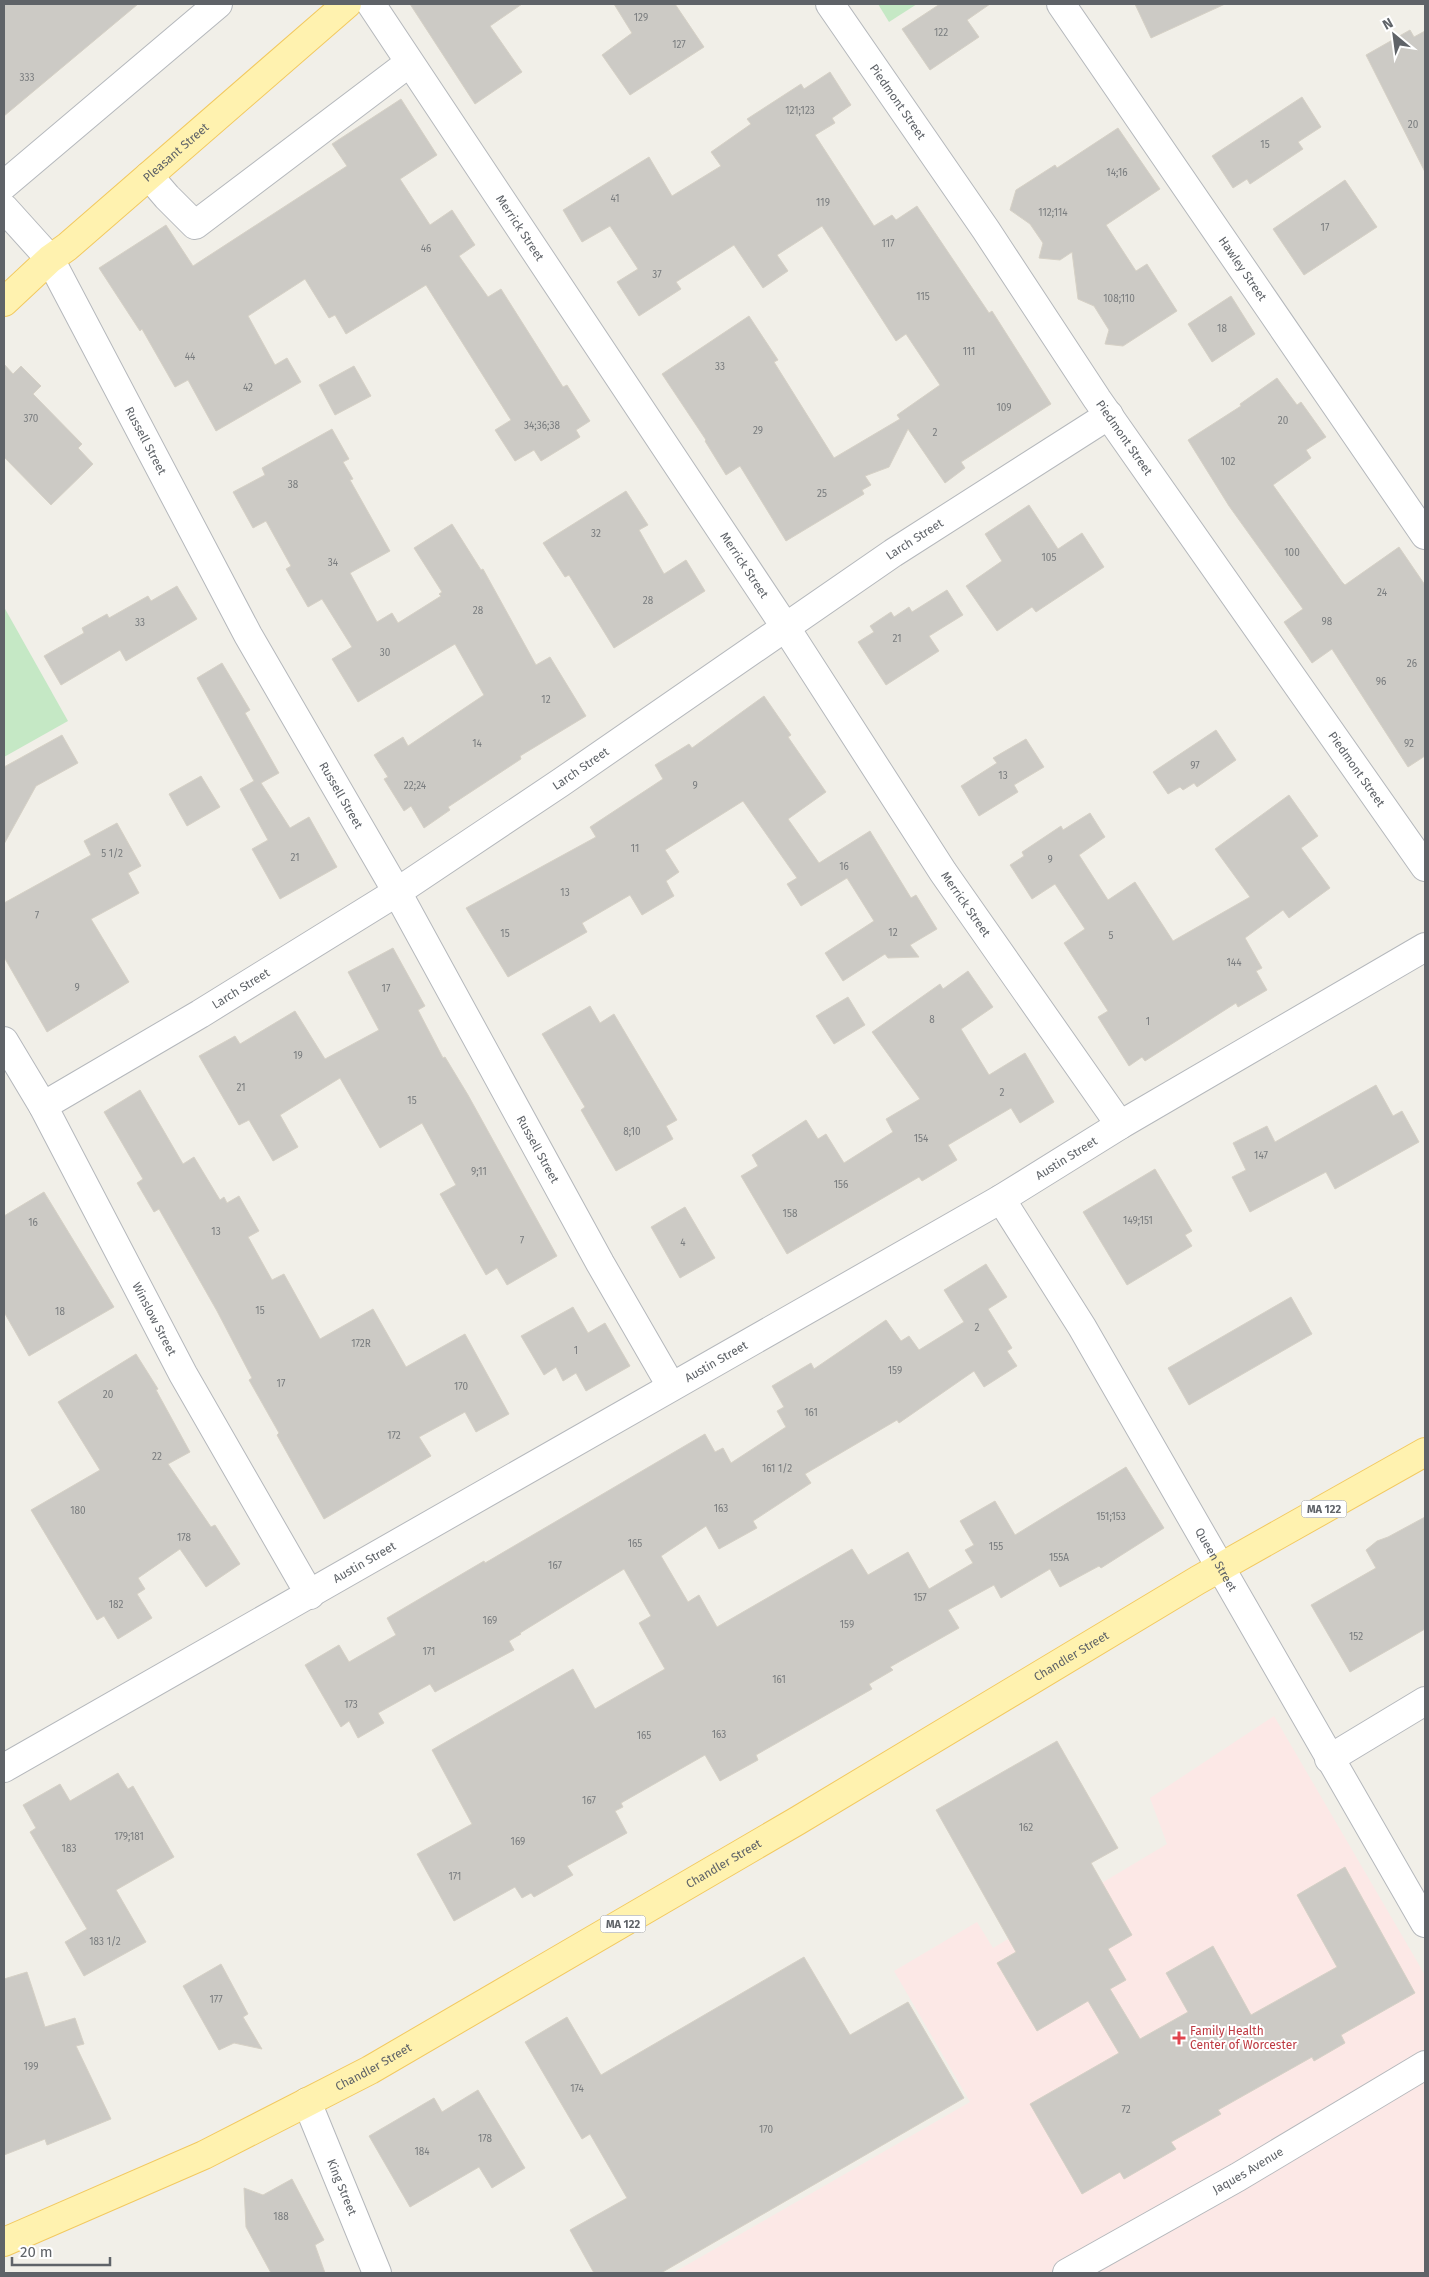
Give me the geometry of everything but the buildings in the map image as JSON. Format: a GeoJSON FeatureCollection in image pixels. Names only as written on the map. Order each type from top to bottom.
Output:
{"type":"FeatureCollection","features":[{"type":"Feature","properties":{"kind":"main road","name":"Pleasant Street"},"geometry":{"type":"LineString","coordinates":[[4,302],[50,259],[67,247],[347,4]]}},
{"type":"Feature","properties":{"kind":"main road","name":"Chandler Street"},"geometry":{"type":"LineString","coordinates":[[4,2242],[204,2155],[370,2070],[564,1958],[1221,1566],[1425,1452]]}},
{"type":"Feature","properties":{"kind":"street"},"geometry":{"type":"LineString","coordinates":[[4,185],[218,4]]}},
{"type":"Feature","properties":{"kind":"street","name":"Merrick Street"},"geometry":{"type":"LineString","coordinates":[[371,4],[786,628],[943,872],[1120,1125]]}},
{"type":"Feature","properties":{"kind":"street","name":"Piedmont Street"},"geometry":{"type":"LineString","coordinates":[[830,4],[1109,415],[1425,867]]}},
{"type":"Feature","properties":{"kind":"street","name":"Hawley Street"},"geometry":{"type":"LineString","coordinates":[[1062,4],[1425,535]]}},
{"type":"Feature","properties":{"kind":"street"},"geometry":{"type":"LineString","coordinates":[[149,176],[167,197],[195,224],[409,63]]}},
{"type":"Feature","properties":{"kind":"street","name":"Russell Street"},"geometry":{"type":"LineString","coordinates":[[4,208],[50,259],[248,635],[397,892],[600,1263],[671,1386]]}},
{"type":"Feature","properties":{"kind":"street","name":"Larch Street"},"geometry":{"type":"LineString","coordinates":[[43,1106],[200,1014],[397,892],[560,784],[893,553],[1109,415]]}},
{"type":"Feature","properties":{"kind":"street","name":"Austin Street"},"geometry":{"type":"LineString","coordinates":[[4,1768],[310,1595],[671,1386],[1002,1198],[1120,1125],[1425,947]]}},
{"type":"Feature","properties":{"kind":"street","name":"Winslow Street"},"geometry":{"type":"LineString","coordinates":[[4,1041],[43,1106],[183,1374],[310,1595]]}},
{"type":"Feature","properties":{"kind":"street","name":"Queen Street"},"geometry":{"type":"LineString","coordinates":[[1002,1198],[1082,1326],[1221,1566],[1329,1759],[1425,1923]]}},
{"type":"Feature","properties":{"kind":"street"},"geometry":{"type":"LineString","coordinates":[[1329,1759],[1425,1701]]}},
{"type":"Feature","properties":{"kind":"street","name":"Jaques Avenue"},"geometry":{"type":"LineString","coordinates":[[1067,2273],[1238,2177],[1425,2065]]}},
{"type":"Feature","properties":{"kind":"street","name":"King Street"},"geometry":{"type":"LineString","coordinates":[[307,2102],[377,2273]]}},
{"type":"Feature","properties":{"kind":"shaded area","name":"Family Health Center of Worcester"},"geometry":{"type":"Polygon","coordinates":[[[1274,1716],[1425,1975],[1425,2273],[673,2273],[970,2102],[894,1971],[977,1922],[993,1948],[1167,1844],[1150,1798],[1274,1716]]]}},
{"type":"Feature","properties":{"kind":"green space"},"geometry":{"type":"Polygon","coordinates":[[[878,4],[917,4],[889,22],[878,4]]]}},
{"type":"Feature","properties":{"kind":"green space"},"geometry":{"type":"Polygon","coordinates":[[[4,607],[68,721],[4,757],[4,607]]]}},
{"type":"Feature","properties":{"kind":"place","name":"Family Health Center of Worcester"},"geometry":{"type":"Point","coordinates":[1179,2038]}}]}
